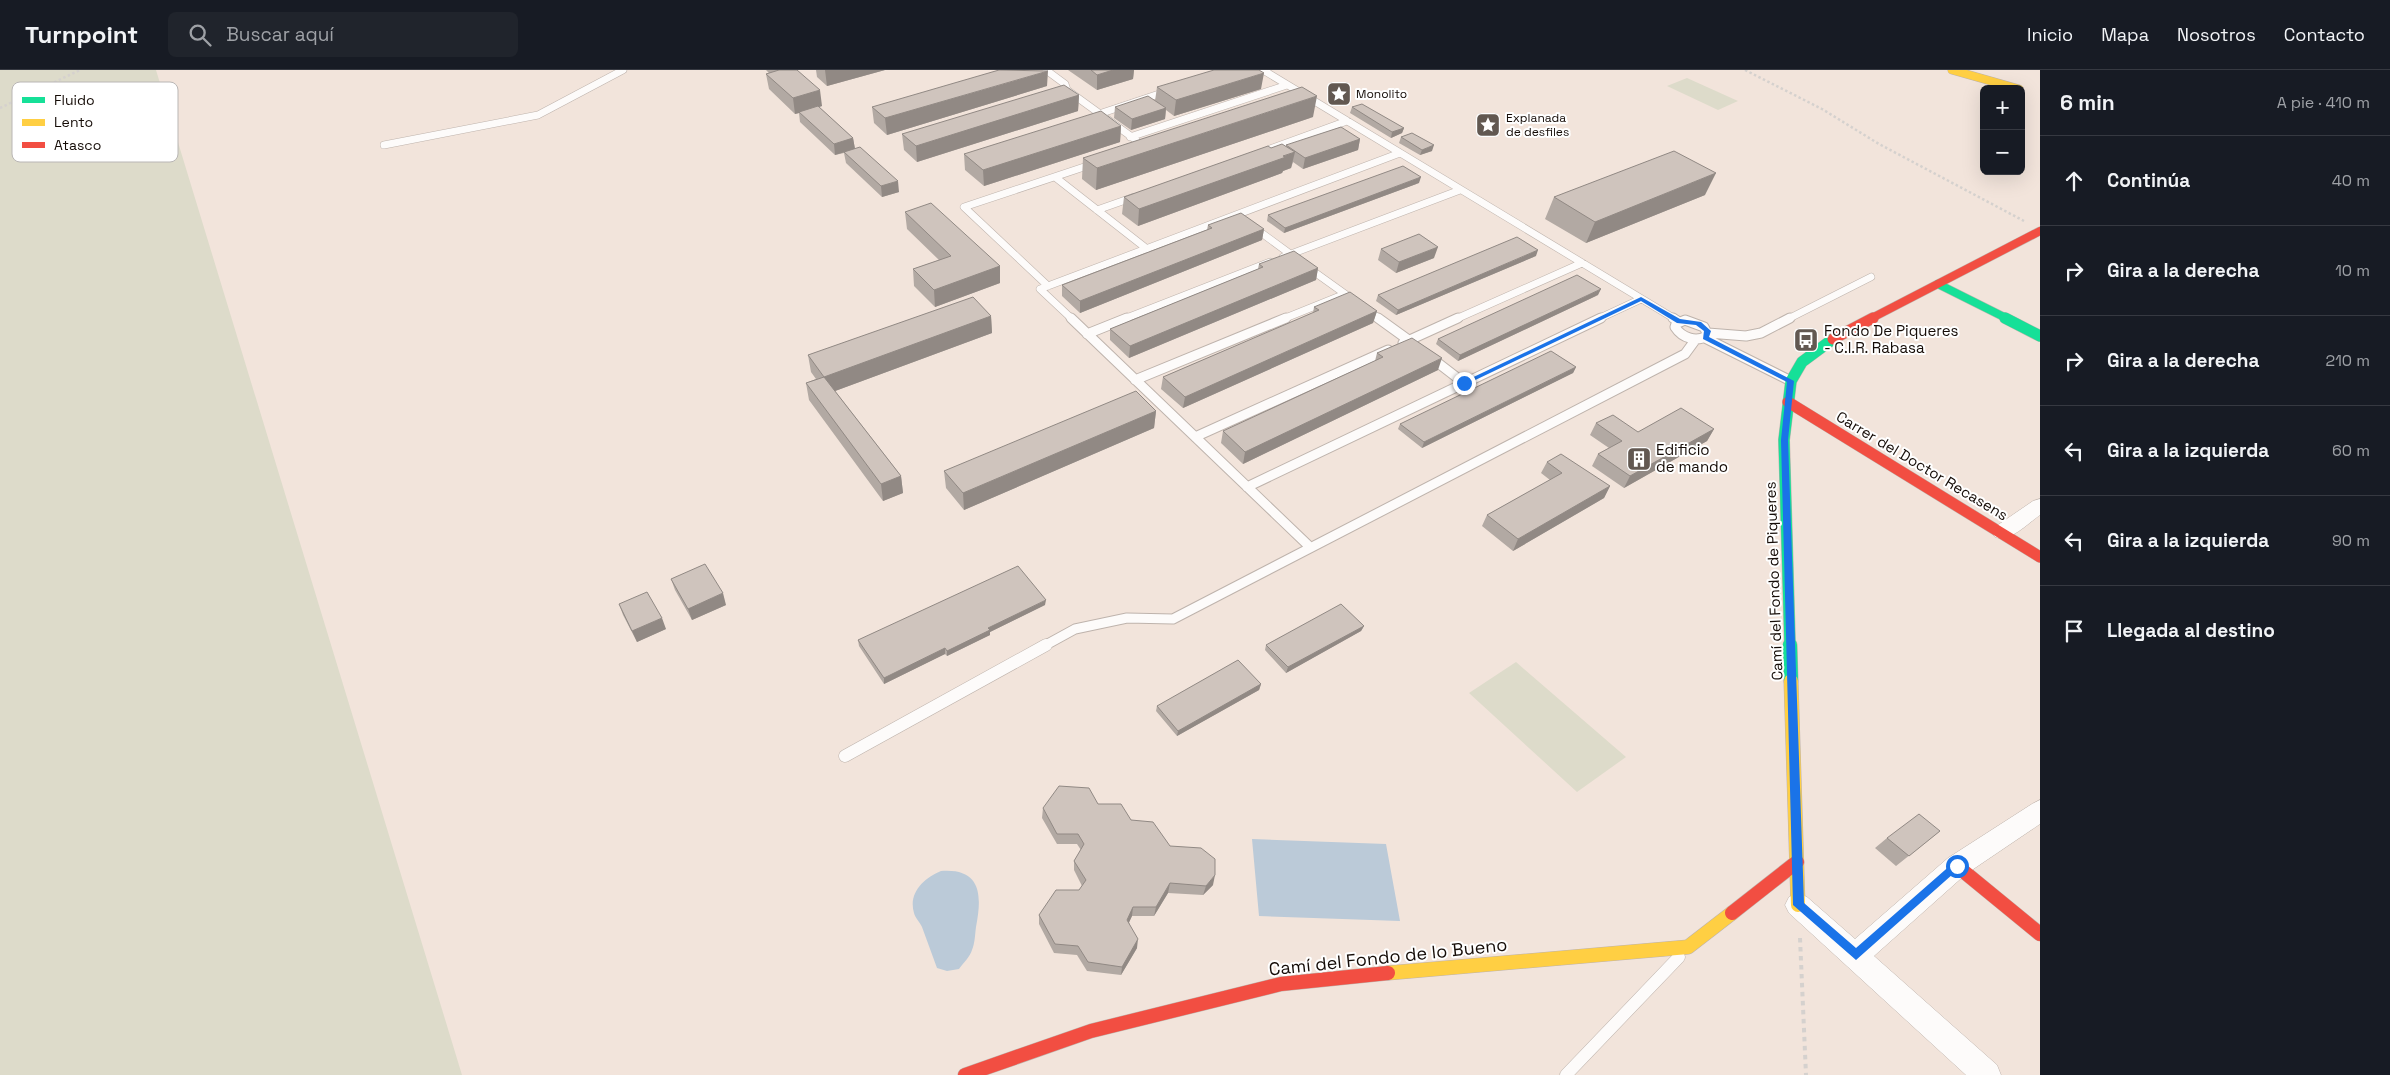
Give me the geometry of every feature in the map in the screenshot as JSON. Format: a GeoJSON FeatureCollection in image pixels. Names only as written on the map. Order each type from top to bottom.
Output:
{"type":"FeatureCollection","features":[{"type":"Feature","properties":{"kind":"street"},"geometry":{"type":"LineString","coordinates":[[1952,70],[2026,88]]}},
{"type":"Feature","properties":{"kind":"street"},"geometry":{"type":"LineString","coordinates":[[1988,70],[2026,88]]}},
{"type":"Feature","properties":{"kind":"street","name":"Camí del Fondo de Piqueres"},"geometry":{"type":"LineString","coordinates":[[1798,905],[1784,440],[1790,381],[1802,362],[1827,342],[1938,284],[2036,228]]}},
{"type":"Feature","properties":{"kind":"street"},"geometry":{"type":"LineString","coordinates":[[1938,284],[2040,336]]}},
{"type":"Feature","properties":{"kind":"street","name":"Carrer del Doctor Recasens"},"geometry":{"type":"LineString","coordinates":[[1788,402],[2040,557]]}},
{"type":"Feature","properties":{"kind":"street"},"geometry":{"type":"LineString","coordinates":[[2002,532],[2040,506]]}},
{"type":"Feature","properties":{"kind":"street"},"geometry":{"type":"LineString","coordinates":[[1856,955],[1957,866],[2040,811]]}},
{"type":"Feature","properties":{"kind":"street"},"geometry":{"type":"LineString","coordinates":[[1688,947],[1797,862]]}},
{"type":"Feature","properties":{"kind":"street"},"geometry":{"type":"LineString","coordinates":[[1957,866],[2040,934]]}},
{"type":"Feature","properties":{"kind":"street"},"geometry":{"type":"LineString","coordinates":[[1798,905],[1856,955],[1987,1075]]}},
{"type":"Feature","properties":{"kind":"street","name":"Camí del Fondo de lo Bueno"},"geometry":{"type":"LineString","coordinates":[[965,1075],[1091,1030],[1281,984],[1484,963],[1688,947]]}},
{"type":"Feature","properties":{"kind":"lane"},"geometry":{"type":"LineString","coordinates":[[384,145],[538,115],[623,70]]}},
{"type":"Feature","properties":{"kind":"lane"},"geometry":{"type":"LineString","coordinates":[[1046,70],[1065,84],[1067,90],[1145,147]]}},
{"type":"Feature","properties":{"kind":"lane"},"geometry":{"type":"LineString","coordinates":[[1263,70],[1679,322]]}},
{"type":"Feature","properties":{"kind":"lane"},"geometry":{"type":"LineString","coordinates":[[1130,136],[1287,85]]}},
{"type":"Feature","properties":{"kind":"lane"},"geometry":{"type":"LineString","coordinates":[[1099,114],[1172,90]]}},
{"type":"Feature","properties":{"kind":"lane"},"geometry":{"type":"LineString","coordinates":[[1294,97],[1303,94]]}},
{"type":"Feature","properties":{"kind":"lane"},"geometry":{"type":"LineString","coordinates":[[1264,151],[1347,121]]}},
{"type":"Feature","properties":{"kind":"lane"},"geometry":{"type":"LineString","coordinates":[[1310,548],[1040,289],[1400,154]]}},
{"type":"Feature","properties":{"kind":"lane"},"geometry":{"type":"LineString","coordinates":[[1048,286],[964,207],[1100,162]]}},
{"type":"Feature","properties":{"kind":"lane"},"geometry":{"type":"LineString","coordinates":[[1056,177],[1147,249]]}},
{"type":"Feature","properties":{"kind":"lane"},"geometry":{"type":"LineString","coordinates":[[1087,334],[1290,254],[1460,190]]}},
{"type":"Feature","properties":{"kind":"lane"},"geometry":{"type":"LineString","coordinates":[[1097,210],[1144,194]]}},
{"type":"Feature","properties":{"kind":"lane"},"geometry":{"type":"LineString","coordinates":[[1237,214],[1464,383]]}},
{"type":"Feature","properties":{"kind":"lane"},"geometry":{"type":"LineString","coordinates":[[1195,437],[1582,263]]}},
{"type":"Feature","properties":{"kind":"lane"},"geometry":{"type":"LineString","coordinates":[[846,756],[1075,628],[1127,618],[1173,619],[1685,354],[1703,337],[1704,327],[1698,323],[1685,320],[1679,322],[1675,327],[1676,330],[1684,336],[1703,337],[1746,336],[1761,333],[1871,277]]}},
{"type":"Feature","properties":{"kind":"lane"},"geometry":{"type":"LineString","coordinates":[[1135,380],[1345,294]]}},
{"type":"Feature","properties":{"kind":"lane"},"geometry":{"type":"LineString","coordinates":[[1246,487],[1641,299]]}},
{"type":"Feature","properties":{"kind":"lane"},"geometry":{"type":"LineString","coordinates":[[1703,337],[1790,381]]}},
{"type":"Feature","properties":{"kind":"lane"},"geometry":{"type":"LineString","coordinates":[[1566,1075],[1688,947]]}},
{"type":"Feature","properties":{"kind":"path"},"geometry":{"type":"LineString","coordinates":[[55,82],[80,70]]}},
{"type":"Feature","properties":{"kind":"path"},"geometry":{"type":"LineString","coordinates":[[1745,70],[1822,109],[1879,144],[2036,228]]}},
{"type":"Feature","properties":{"kind":"path"},"geometry":{"type":"LineString","coordinates":[[0,108],[12,102]]}},
{"type":"Feature","properties":{"kind":"path"},"geometry":{"type":"LineString","coordinates":[[1798,905],[1806,1075]]}},
{"type":"Feature","properties":{"kind":"shaded area"},"geometry":{"type":"Polygon","coordinates":[[[0,70],[156,70],[160,82],[12,82],[12,162],[178,162],[178,142],[462,1075],[0,1075],[0,70]]]}},
{"type":"Feature","properties":{"kind":"shaded area"},"geometry":{"type":"Polygon","coordinates":[[[1687,78],[1738,101],[1718,110],[1667,86],[1687,78]]]}},
{"type":"Feature","properties":{"kind":"shaded area"},"geometry":{"type":"Polygon","coordinates":[[[1516,662],[1626,757],[1577,792],[1469,693],[1516,662]]]}},
{"type":"Feature","properties":{"kind":"water"},"geometry":{"type":"Polygon","coordinates":[[[1252,839],[1386,844],[1400,921],[1259,916],[1252,839]]]}},
{"type":"Feature","properties":{"kind":"water"},"geometry":{"type":"Polygon","coordinates":[[[941,871],[955,871],[965,874],[972,879],[976,886],[979,905],[971,953],[959,969],[947,971],[937,968],[913,906],[915,893],[923,882],[941,871]]]}},
{"type":"Feature","properties":{"kind":"building"},"geometry":{"type":"Polygon","coordinates":[[[779,70],[797,70],[820,90],[793,98],[766,74],[779,70]]]}},
{"type":"Feature","properties":{"kind":"building"},"geometry":{"type":"Polygon","coordinates":[[[999,70],[1048,71],[885,118],[872,107],[999,70]]]}},
{"type":"Feature","properties":{"kind":"building"},"geometry":{"type":"Polygon","coordinates":[[[1091,70],[1113,70],[1097,75],[1091,70]]]}},
{"type":"Feature","properties":{"kind":"building"},"geometry":{"type":"Polygon","coordinates":[[[1214,70],[1259,70],[1264,73],[1176,100],[1157,87],[1214,70]]]}},
{"type":"Feature","properties":{"kind":"building"},"geometry":{"type":"Polygon","coordinates":[[[1064,85],[1079,95],[916,146],[902,134],[1064,85]]]}},
{"type":"Feature","properties":{"kind":"building"},"geometry":{"type":"Polygon","coordinates":[[[1302,87],[1317,96],[1097,168],[1083,158],[1302,87]]]}},
{"type":"Feature","properties":{"kind":"building"},"geometry":{"type":"Polygon","coordinates":[[[1148,96],[1166,108],[1132,119],[1115,107],[1148,96]]]}},
{"type":"Feature","properties":{"kind":"building"},"geometry":{"type":"Polygon","coordinates":[[[1362,104],[1404,128],[1392,132],[1352,107],[1362,104]]]}},
{"type":"Feature","properties":{"kind":"building"},"geometry":{"type":"Polygon","coordinates":[[[818,106],[853,138],[834,144],[799,112],[818,106]]]}},
{"type":"Feature","properties":{"kind":"building"},"geometry":{"type":"Polygon","coordinates":[[[1101,111],[1121,126],[983,170],[964,154],[1101,111]]]}},
{"type":"Feature","properties":{"kind":"building"},"geometry":{"type":"Polygon","coordinates":[[[1341,127],[1360,139],[1305,158],[1286,145],[1341,127]]]}},
{"type":"Feature","properties":{"kind":"building"},"geometry":{"type":"Polygon","coordinates":[[[1412,133],[1434,145],[1422,150],[1401,137],[1412,133]]]}},
{"type":"Feature","properties":{"kind":"building"},"geometry":{"type":"Polygon","coordinates":[[[1282,144],[1295,152],[1283,156],[1286,157],[1139,209],[1124,197],[1268,146],[1271,148],[1282,144]]]}},
{"type":"Feature","properties":{"kind":"building"},"geometry":{"type":"Polygon","coordinates":[[[860,147],[898,181],[881,186],[844,152],[860,147]]]}},
{"type":"Feature","properties":{"kind":"building"},"geometry":{"type":"Polygon","coordinates":[[[1674,151],[1716,173],[1595,222],[1554,197],[1674,151]]]}},
{"type":"Feature","properties":{"kind":"building"},"geometry":{"type":"Polygon","coordinates":[[[1403,166],[1421,177],[1285,228],[1268,215],[1403,166]]]}},
{"type":"Feature","properties":{"kind":"building"},"geometry":{"type":"Polygon","coordinates":[[[931,203],[1000,266],[934,290],[913,269],[951,256],[905,212],[931,203]]]}},
{"type":"Feature","properties":{"kind":"building"},"geometry":{"type":"Polygon","coordinates":[[[1241,213],[1264,229],[1080,301],[1062,285],[1212,228],[1208,225],[1241,213]]]}},
{"type":"Feature","properties":{"kind":"building"},"geometry":{"type":"Polygon","coordinates":[[[1419,234],[1438,247],[1399,262],[1381,249],[1419,234]]]}},
{"type":"Feature","properties":{"kind":"building"},"geometry":{"type":"Polygon","coordinates":[[[1517,237],[1538,250],[1398,310],[1378,295],[1517,237]]]}},
{"type":"Feature","properties":{"kind":"building"},"geometry":{"type":"Polygon","coordinates":[[[1294,251],[1318,268],[1130,346],[1110,329],[1263,267],[1259,264],[1294,251]]]}},
{"type":"Feature","properties":{"kind":"building"},"geometry":{"type":"Polygon","coordinates":[[[1577,275],[1601,289],[1460,355],[1438,339],[1577,275]]]}},
{"type":"Feature","properties":{"kind":"building"},"geometry":{"type":"Polygon","coordinates":[[[1350,292],[1377,311],[1185,397],[1163,377],[1319,310],[1314,307],[1350,292]]]}},
{"type":"Feature","properties":{"kind":"building"},"geometry":{"type":"Polygon","coordinates":[[[973,297],[991,316],[824,377],[808,355],[973,297]]]}},
{"type":"Feature","properties":{"kind":"building"},"geometry":{"type":"Polygon","coordinates":[[[1412,338],[1442,358],[1245,452],[1223,431],[1383,357],[1377,353],[1412,338]]]}},
{"type":"Feature","properties":{"kind":"building"},"geometry":{"type":"Polygon","coordinates":[[[1551,351],[1576,367],[1424,442],[1400,424],[1551,351]]]}},
{"type":"Feature","properties":{"kind":"building"},"geometry":{"type":"Polygon","coordinates":[[[824,377],[901,476],[881,484],[806,383],[824,377]]]}},
{"type":"Feature","properties":{"kind":"building"},"geometry":{"type":"Polygon","coordinates":[[[1136,391],[1156,411],[963,493],[944,471],[1136,391]]]}},
{"type":"Feature","properties":{"kind":"building","name":"Edificio de mando"},"geometry":{"type":"Polygon","coordinates":[[[1681,408],[1714,429],[1630,476],[1598,454],[1622,441],[1596,423],[1613,415],[1638,432],[1681,408]]]}},
{"type":"Feature","properties":{"kind":"building"},"geometry":{"type":"Polygon","coordinates":[[[1561,454],[1610,486],[1518,539],[1487,515],[1562,473],[1547,462],[1561,454]]]}},
{"type":"Feature","properties":{"kind":"building"},"geometry":{"type":"Polygon","coordinates":[[[705,564],[723,593],[688,609],[671,579],[705,564]]]}},
{"type":"Feature","properties":{"kind":"building"},"geometry":{"type":"Polygon","coordinates":[[[1018,566],[1046,600],[988,628],[990,630],[947,651],[945,648],[884,678],[858,640],[1018,566]]]}},
{"type":"Feature","properties":{"kind":"building"},"geometry":{"type":"Polygon","coordinates":[[[647,592],[662,618],[632,631],[619,604],[647,592]]]}},
{"type":"Feature","properties":{"kind":"building"},"geometry":{"type":"Polygon","coordinates":[[[1341,604],[1364,626],[1288,667],[1266,645],[1341,604]]]}},
{"type":"Feature","properties":{"kind":"building"},"geometry":{"type":"Polygon","coordinates":[[[1238,660],[1261,684],[1178,731],[1157,706],[1238,660]]]}},
{"type":"Feature","properties":{"kind":"building"},"geometry":{"type":"Polygon","coordinates":[[[1059,786],[1089,788],[1098,804],[1121,804],[1131,820],[1153,822],[1170,846],[1201,848],[1215,859],[1215,875],[1206,886],[1170,883],[1156,907],[1133,907],[1127,920],[1138,939],[1122,967],[1088,962],[1078,946],[1055,944],[1039,915],[1056,890],[1079,890],[1086,880],[1074,861],[1084,844],[1078,834],[1057,834],[1043,808],[1059,786]]]}},
{"type":"Feature","properties":{"kind":"building"},"geometry":{"type":"Polygon","coordinates":[[[1919,814],[1940,831],[1909,856],[1887,838],[1919,814]]]}},
{"type":"Feature","properties":{"kind":"traffic: fast"},"geometry":{"type":"LineString","coordinates":[[1938,284],[2040,336]]}},
{"type":"Feature","properties":{"kind":"traffic: fast"},"geometry":{"type":"LineString","coordinates":[[1791,681],[1784,440],[1791,381],[1802,362],[1833,339]]}},
{"type":"Feature","properties":{"kind":"traffic: slow"},"geometry":{"type":"LineString","coordinates":[[1952,70],[2005,85]]}},
{"type":"Feature","properties":{"kind":"traffic: slow"},"geometry":{"type":"LineString","coordinates":[[1791,681],[1798,905]]}},
{"type":"Feature","properties":{"kind":"traffic: slow"},"geometry":{"type":"LineString","coordinates":[[1388,973],[1688,947],[1732,913]]}},
{"type":"Feature","properties":{"kind":"traffic: jam"},"geometry":{"type":"LineString","coordinates":[[1833,339],[2040,231]]}},
{"type":"Feature","properties":{"kind":"traffic: jam"},"geometry":{"type":"LineString","coordinates":[[1788,402],[2040,557]]}},
{"type":"Feature","properties":{"kind":"traffic: jam"},"geometry":{"type":"LineString","coordinates":[[1732,913],[1797,862]]}},
{"type":"Feature","properties":{"kind":"traffic: jam"},"geometry":{"type":"LineString","coordinates":[[1957,866],[2040,934]]}},
{"type":"Feature","properties":{"kind":"traffic: jam"},"geometry":{"type":"LineString","coordinates":[[965,1075],[1091,1031],[1281,984],[1388,973]]}},
{"type":"Feature","properties":{"kind":"place","name":"Monolito"},"geometry":{"type":"Point","coordinates":[1339,94]}},
{"type":"Feature","properties":{"kind":"place","name":"Explanada de desfiles"},"geometry":{"type":"Point","coordinates":[1488,125]}},
{"type":"Feature","properties":{"kind":"place","name":"Fondo De Piqueres - C.I.R. Rabasa"},"geometry":{"type":"Point","coordinates":[1806,340]}},
{"type":"Feature","properties":{"kind":"place","name":"Edificio de mando"},"geometry":{"type":"Point","coordinates":[1639,459]}},
{"type":"Feature","properties":{"kind":"route"},"geometry":{"type":"LineString","coordinates":[[1464,383],[1641,299],[1679,322],[1685,320],[1698,323],[1708,331],[1706,338],[1790,381],[1784,440],[1798,905],[1856,955],[1957,866]]}}]}
